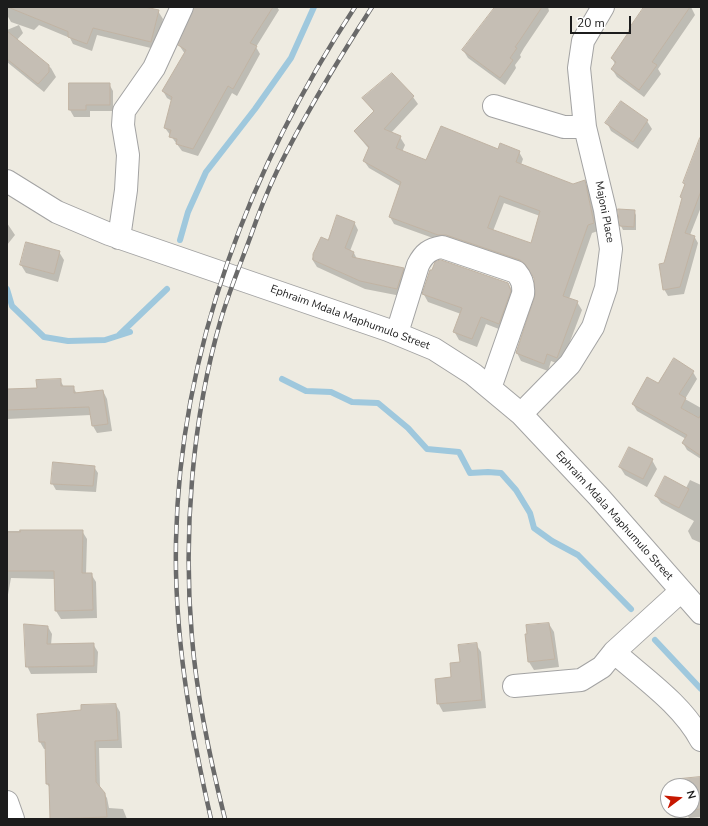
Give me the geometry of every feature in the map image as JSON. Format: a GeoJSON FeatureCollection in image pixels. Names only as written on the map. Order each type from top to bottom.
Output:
{"type":"FeatureCollection","features":[{"type":"Feature","properties":{"kind":"street"},"geometry":{"type":"LineString","coordinates":[[119,238],[126,190],[128,156],[123,125],[124,111],[154,68],[182,7]]}},
{"type":"Feature","properties":{"kind":"street","name":"Majoni Place"},"geometry":{"type":"LineString","coordinates":[[521,414],[570,364],[593,327],[606,288],[611,250],[605,210],[585,127],[579,68],[583,41],[603,7]]}},
{"type":"Feature","properties":{"kind":"street"},"geometry":{"type":"LineString","coordinates":[[494,106],[564,127],[585,127]]}},
{"type":"Feature","properties":{"kind":"street","name":"Ephraim Mdala Maphumulo Street"},"geometry":{"type":"LineString","coordinates":[[7,181],[57,212],[119,238],[397,333],[434,349],[473,374],[521,414],[599,497],[701,613]]}},
{"type":"Feature","properties":{"kind":"street"},"geometry":{"type":"LineString","coordinates":[[397,333],[418,264],[423,255],[433,249],[442,247],[516,272],[521,278],[524,287],[524,294],[490,388]]}},
{"type":"Feature","properties":{"kind":"street"},"geometry":{"type":"LineString","coordinates":[[514,686],[581,680],[602,667],[614,652],[681,591]]}},
{"type":"Feature","properties":{"kind":"street"},"geometry":{"type":"LineString","coordinates":[[614,652],[670,702],[695,728],[701,740]]}},
{"type":"Feature","properties":{"kind":"street"},"geometry":{"type":"LineString","coordinates":[[7,802],[13,819]]}},
{"type":"Feature","properties":{"kind":"building"},"geometry":{"type":"Polygon","coordinates":[[[8,7],[145,7],[159,10],[151,42],[93,28],[87,44],[68,37],[68,32],[8,7]]]}},
{"type":"Feature","properties":{"kind":"building"},"geometry":{"type":"Polygon","coordinates":[[[194,7],[273,7],[250,43],[257,46],[233,89],[228,86],[193,149],[176,144],[177,139],[169,137],[171,130],[164,128],[172,97],[162,91],[186,50],[178,45],[194,7]]]}},
{"type":"Feature","properties":{"kind":"building"},"geometry":{"type":"Polygon","coordinates":[[[495,7],[542,7],[515,47],[517,48],[510,58],[513,60],[500,78],[462,50],[495,7]]]}},
{"type":"Feature","properties":{"kind":"building"},"geometry":{"type":"Polygon","coordinates":[[[644,7],[690,7],[652,62],[657,65],[639,90],[611,69],[616,62],[611,58],[644,7]]]}},
{"type":"Feature","properties":{"kind":"building"},"geometry":{"type":"Polygon","coordinates":[[[7,31],[49,65],[49,72],[38,84],[7,59],[7,31]]]}},
{"type":"Feature","properties":{"kind":"building"},"geometry":{"type":"Polygon","coordinates":[[[392,73],[414,96],[384,129],[401,136],[396,148],[426,160],[441,126],[498,149],[500,143],[520,151],[516,162],[573,184],[585,180],[594,223],[588,225],[563,296],[578,301],[557,358],[547,354],[544,364],[516,353],[535,295],[534,278],[525,264],[520,260],[446,235],[438,235],[389,217],[401,182],[363,161],[369,147],[354,131],[374,111],[362,98],[392,73]],[[500,196],[488,228],[531,243],[540,211],[500,196]]]}},
{"type":"Feature","properties":{"kind":"building"},"geometry":{"type":"Polygon","coordinates":[[[69,83],[110,83],[110,105],[86,105],[86,110],[69,110],[69,83]]]}},
{"type":"Feature","properties":{"kind":"building"},"geometry":{"type":"Polygon","coordinates":[[[621,101],[648,120],[633,142],[605,123],[621,101]]]}},
{"type":"Feature","properties":{"kind":"building"},"geometry":{"type":"Polygon","coordinates":[[[700,138],[701,191],[685,233],[695,236],[680,287],[663,290],[659,264],[664,263],[682,198],[680,197],[685,184],[683,183],[700,138]]]}},
{"type":"Feature","properties":{"kind":"building"},"geometry":{"type":"Polygon","coordinates":[[[618,209],[635,210],[634,227],[620,226],[618,209]]]}},
{"type":"Feature","properties":{"kind":"building"},"geometry":{"type":"Polygon","coordinates":[[[337,215],[355,222],[345,248],[354,252],[352,257],[404,268],[397,289],[360,281],[313,260],[313,254],[321,237],[328,240],[337,215]]]}},
{"type":"Feature","properties":{"kind":"building"},"geometry":{"type":"Polygon","coordinates":[[[26,242],[60,251],[54,274],[20,265],[26,242]]]}},
{"type":"Feature","properties":{"kind":"building"},"geometry":{"type":"Polygon","coordinates":[[[441,260],[508,283],[511,291],[499,324],[481,317],[472,339],[453,332],[462,308],[422,294],[430,270],[432,270],[435,262],[441,260]]]}},
{"type":"Feature","properties":{"kind":"building"},"geometry":{"type":"Polygon","coordinates":[[[674,358],[694,371],[679,394],[686,398],[681,408],[699,418],[701,414],[701,456],[682,443],[687,435],[632,404],[647,377],[658,383],[674,358]]]}},
{"type":"Feature","properties":{"kind":"building"},"geometry":{"type":"Polygon","coordinates":[[[61,379],[61,386],[74,386],[74,393],[103,390],[108,424],[92,426],[89,407],[7,410],[7,389],[37,388],[36,380],[61,379]]]}},
{"type":"Feature","properties":{"kind":"building"},"geometry":{"type":"Polygon","coordinates":[[[629,447],[653,459],[643,479],[619,467],[629,447]]]}},
{"type":"Feature","properties":{"kind":"building"},"geometry":{"type":"Polygon","coordinates":[[[53,462],[95,466],[93,486],[51,484],[53,462]]]}},
{"type":"Feature","properties":{"kind":"building"},"geometry":{"type":"Polygon","coordinates":[[[665,476],[689,489],[679,508],[655,496],[665,476]]]}},
{"type":"Feature","properties":{"kind":"building"},"geometry":{"type":"Polygon","coordinates":[[[20,530],[83,530],[82,573],[92,573],[93,610],[55,611],[54,571],[7,571],[7,532],[20,532],[20,530]]]}},
{"type":"Feature","properties":{"kind":"building"},"geometry":{"type":"Polygon","coordinates":[[[549,623],[555,659],[528,662],[525,634],[527,634],[526,625],[549,623]]]}},
{"type":"Feature","properties":{"kind":"building"},"geometry":{"type":"Polygon","coordinates":[[[24,624],[48,626],[47,644],[94,643],[94,666],[26,667],[24,624]]]}},
{"type":"Feature","properties":{"kind":"building"},"geometry":{"type":"Polygon","coordinates":[[[477,643],[482,700],[437,704],[435,679],[451,677],[450,663],[460,662],[458,645],[477,643]]]}},
{"type":"Feature","properties":{"kind":"building"},"geometry":{"type":"Polygon","coordinates":[[[116,704],[118,740],[95,741],[96,782],[105,793],[107,817],[50,819],[49,784],[46,784],[45,742],[39,742],[37,714],[81,710],[81,705],[116,704]]]}},
{"type":"Feature","properties":{"kind":"building"},"geometry":{"type":"Polygon","coordinates":[[[700,777],[701,809],[700,778],[690,778],[700,777]]]}},
{"type":"Feature","properties":{"kind":"waterway"},"geometry":{"type":"LineString","coordinates":[[180,240],[188,212],[206,172],[255,109],[291,58],[314,7]]}},
{"type":"Feature","properties":{"kind":"waterway"},"geometry":{"type":"LineString","coordinates":[[7,289],[12,306],[44,337],[68,341],[105,340],[130,332]]}},
{"type":"Feature","properties":{"kind":"waterway"},"geometry":{"type":"LineString","coordinates":[[119,335],[167,289]]}},
{"type":"Feature","properties":{"kind":"waterway"},"geometry":{"type":"LineString","coordinates":[[282,379],[306,391],[331,392],[352,402],[378,403],[408,428],[427,449],[459,452],[470,473],[501,473],[516,490],[530,513],[534,528],[552,541],[578,555],[631,609]]}},
{"type":"Feature","properties":{"kind":"waterway"},"geometry":{"type":"LineString","coordinates":[[655,640],[701,689]]}},
{"type":"Feature","properties":{"kind":"railway"},"geometry":{"type":"LineString","coordinates":[[211,819],[190,715],[181,645],[176,575],[176,540],[181,469],[191,398],[207,329],[228,261],[254,195],[284,130],[318,67],[355,7]]}},
{"type":"Feature","properties":{"kind":"railway"},"geometry":{"type":"LineString","coordinates":[[225,819],[209,751],[197,684],[189,599],[192,477],[203,396],[211,357],[224,309],[270,187],[310,108],[372,7]]}}]}
